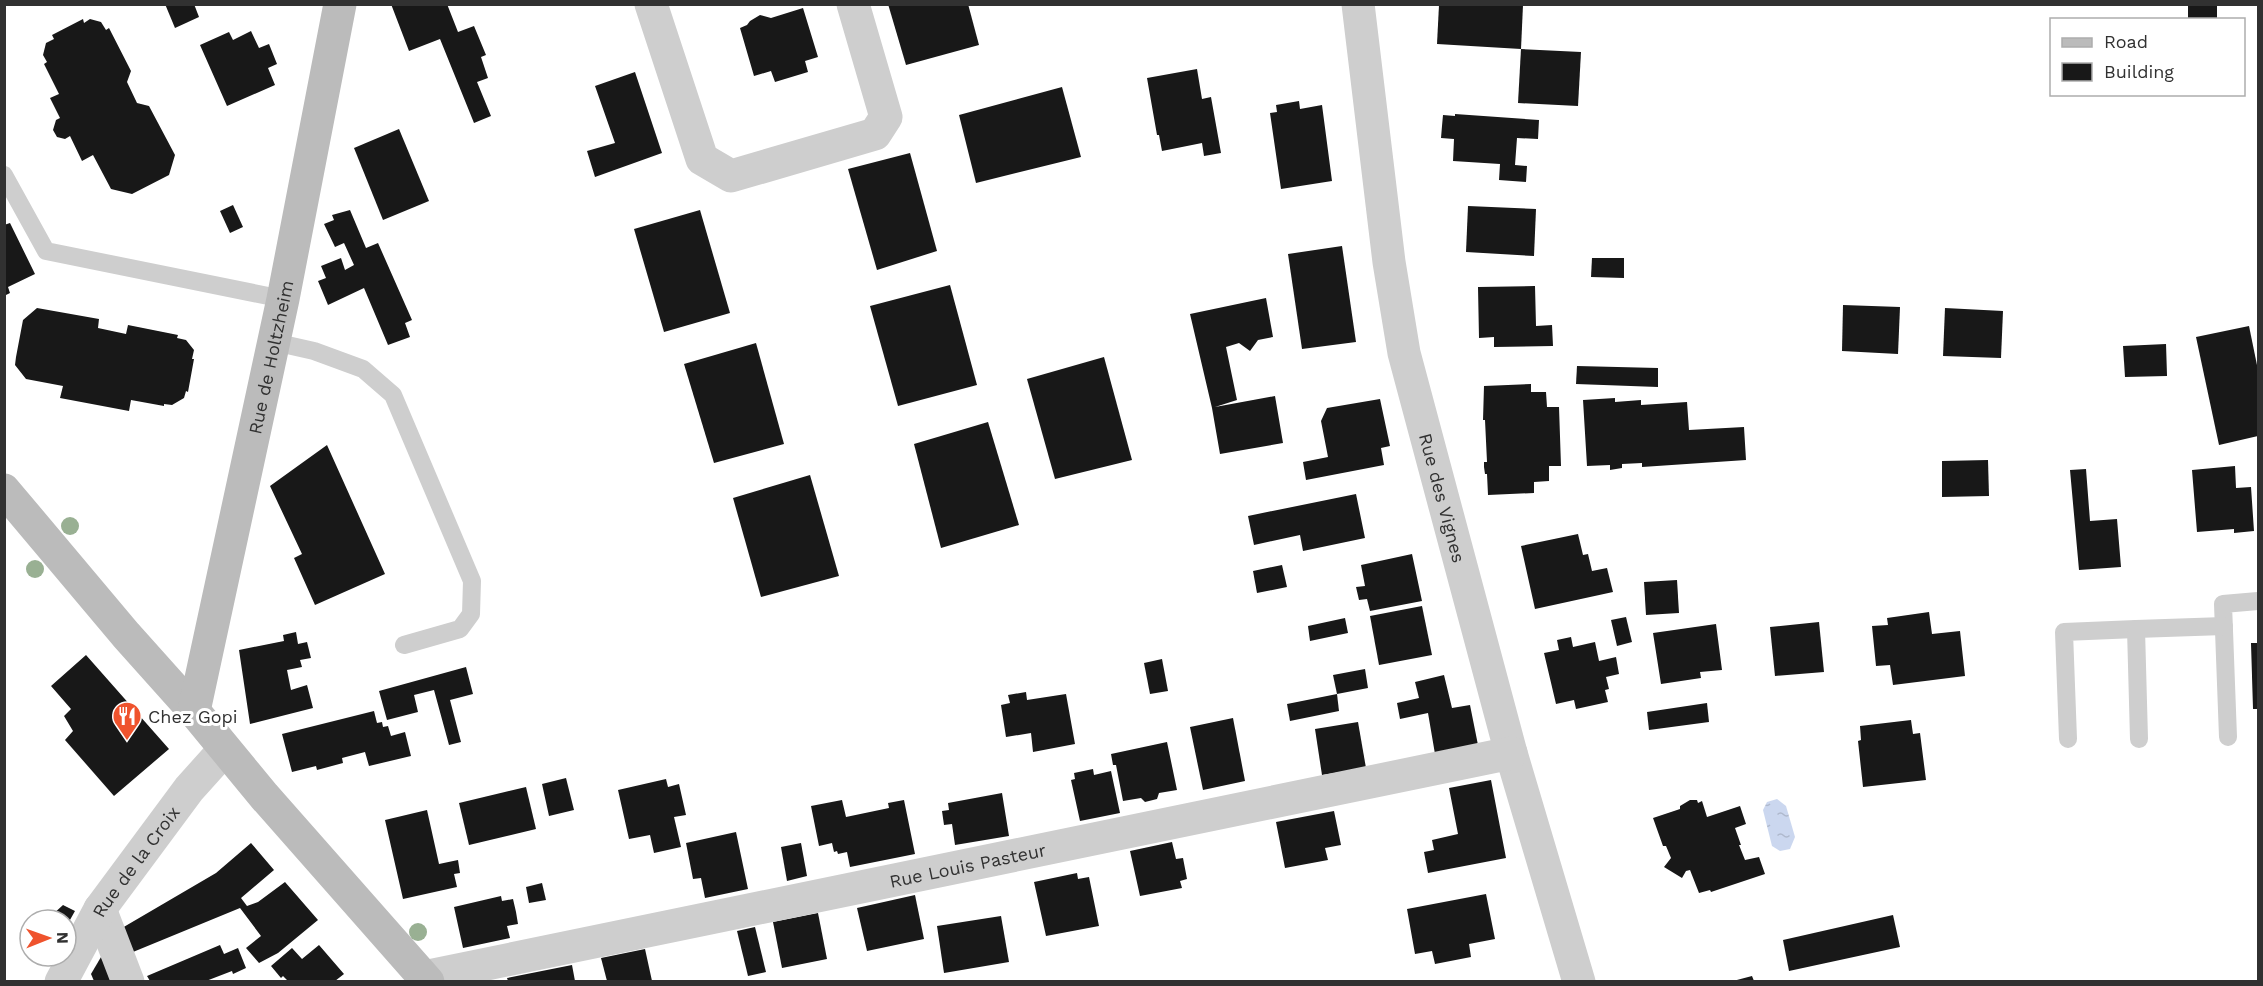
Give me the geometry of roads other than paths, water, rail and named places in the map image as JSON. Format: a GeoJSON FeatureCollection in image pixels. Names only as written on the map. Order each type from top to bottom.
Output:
{"type":"FeatureCollection","features":[{"type":"Feature","properties":{"kind":"main road","name":"Rue de Holtzheim"},"geometry":{"type":"LineString","coordinates":[[194,711],[283,299],[340,4]]}},
{"type":"Feature","properties":{"kind":"main road"},"geometry":{"type":"LineString","coordinates":[[4,490],[126,635],[194,711],[224,750],[426,979]]}},
{"type":"Feature","properties":{"kind":"street"},"geometry":{"type":"LineString","coordinates":[[651,4],[702,159],[731,176],[875,134],[886,117],[853,4]]}},
{"type":"Feature","properties":{"kind":"street","name":"Rue des Vignes"},"geometry":{"type":"LineString","coordinates":[[1358,4],[1389,262],[1404,354],[1510,753],[1580,981]]}},
{"type":"Feature","properties":{"kind":"street","name":"Rue de la Croix"},"geometry":{"type":"LineString","coordinates":[[61,981],[100,909],[189,789],[224,750]]}},
{"type":"Feature","properties":{"kind":"street","name":"Rue Louis Pasteur"},"geometry":{"type":"LineString","coordinates":[[426,979],[1510,753]]}},
{"type":"Feature","properties":{"kind":"street"},"geometry":{"type":"LineString","coordinates":[[100,909],[128,981]]}},
{"type":"Feature","properties":{"kind":"lane"},"geometry":{"type":"LineString","coordinates":[[4,175],[46,251],[283,299]]}},
{"type":"Feature","properties":{"kind":"lane"},"geometry":{"type":"LineString","coordinates":[[274,342],[314,351],[363,369],[393,395],[472,581],[471,614],[459,629],[404,645]]}},
{"type":"Feature","properties":{"kind":"lane"},"geometry":{"type":"LineString","coordinates":[[2228,737],[2223,604],[2259,601]]}},
{"type":"Feature","properties":{"kind":"lane"},"geometry":{"type":"LineString","coordinates":[[2068,739],[2064,632],[2224,626]]}},
{"type":"Feature","properties":{"kind":"lane"},"geometry":{"type":"LineString","coordinates":[[2136,630],[2139,739]]}},
{"type":"Feature","properties":{"kind":"water"},"geometry":{"type":"Polygon","coordinates":[[[1777,799],[1786,806],[1795,837],[1790,849],[1780,851],[1772,846],[1763,810],[1767,802],[1777,799]]]}},
{"type":"Feature","properties":{"kind":"place","name":"Chez Gopi"},"geometry":{"type":"Point","coordinates":[127,742]}}]}
